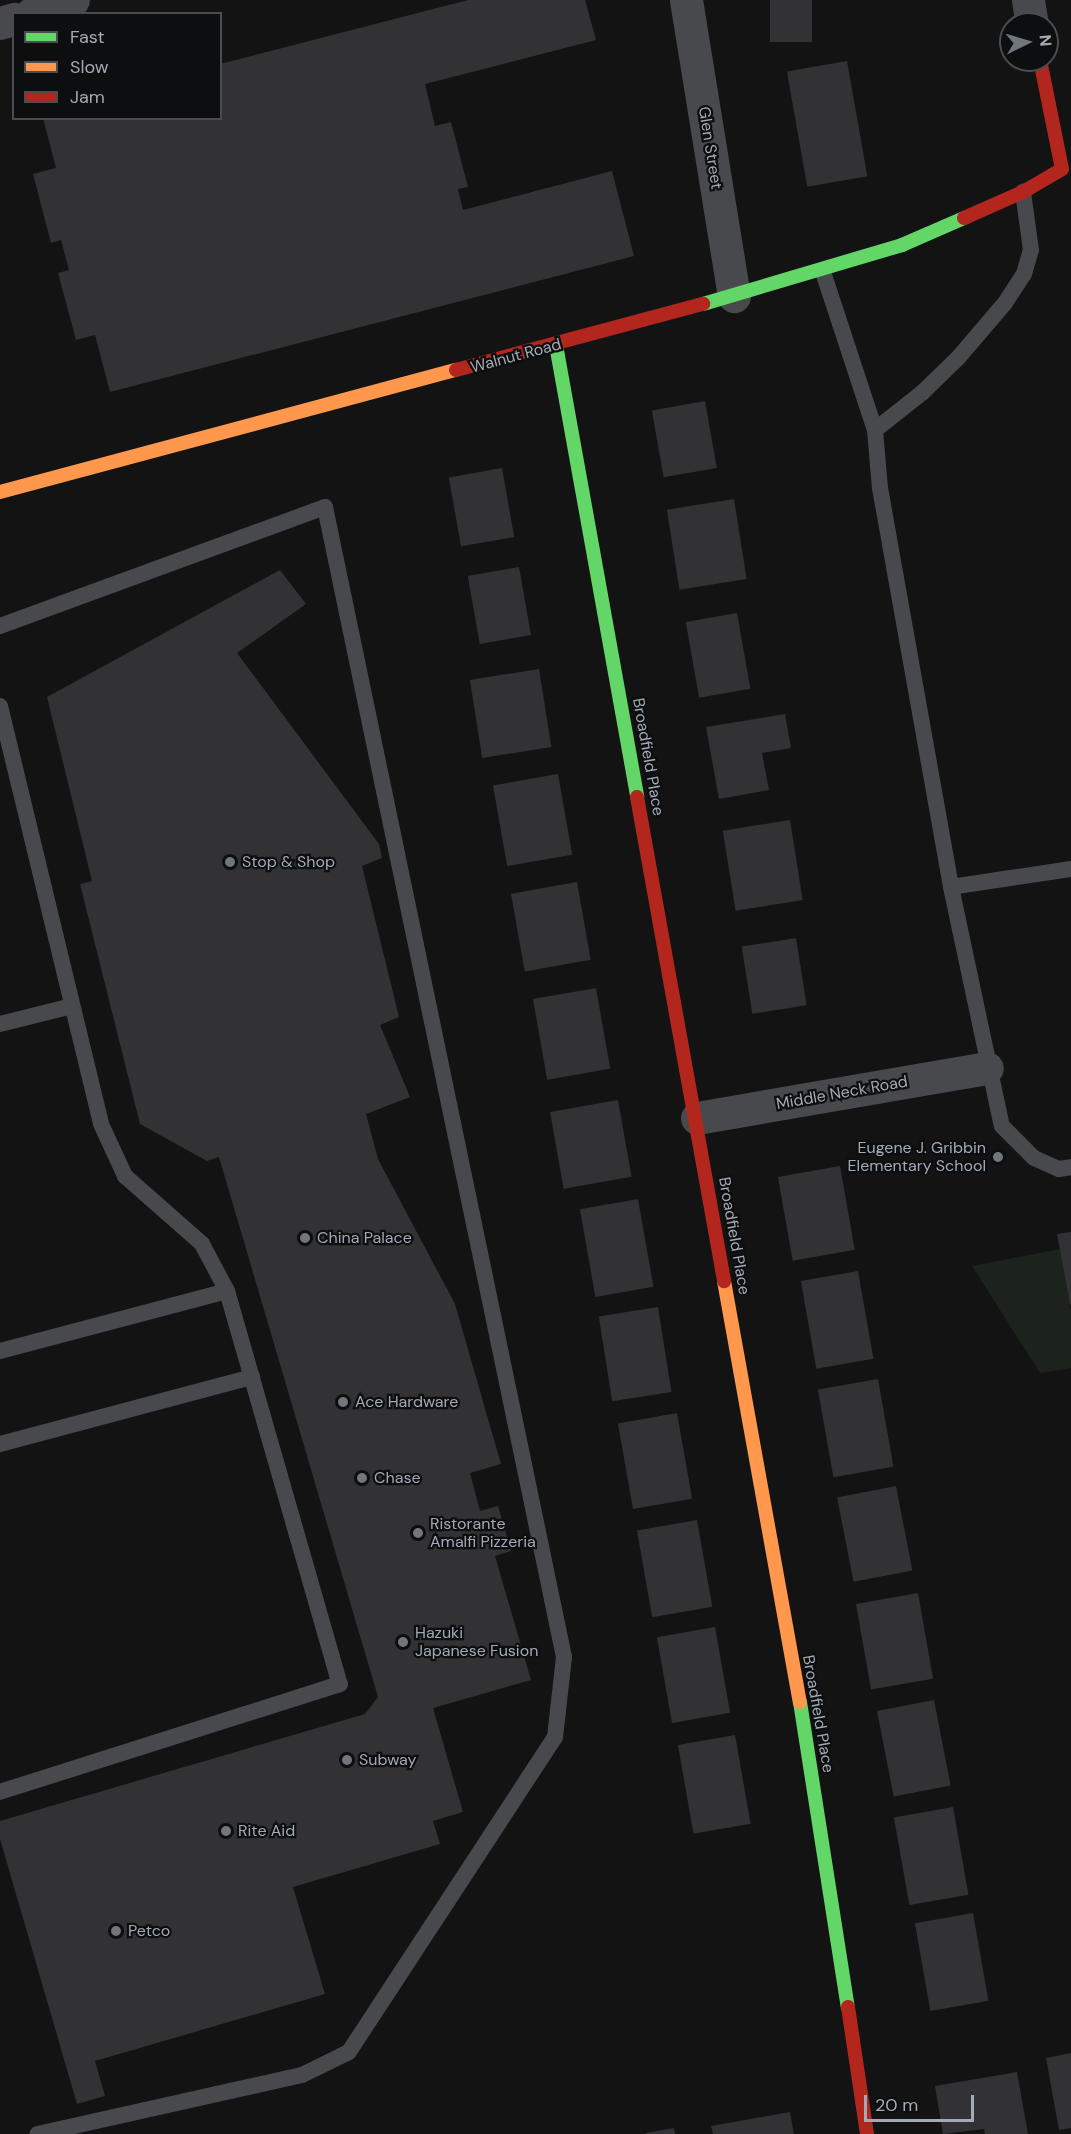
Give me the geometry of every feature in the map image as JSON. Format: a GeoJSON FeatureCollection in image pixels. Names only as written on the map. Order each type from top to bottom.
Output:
{"type":"FeatureCollection","features":[{"type":"Feature","properties":{"kind":"street"},"geometry":{"type":"LineString","coordinates":[[37,12],[73,0]]}},
{"type":"Feature","properties":{"kind":"street","name":"Glen Street"},"geometry":{"type":"LineString","coordinates":[[686,0],[734,297]]}},
{"type":"Feature","properties":{"kind":"street"},"geometry":{"type":"LineString","coordinates":[[1043,72],[1066,166]]}},
{"type":"Feature","properties":{"kind":"street","name":"Walnut Road"},"geometry":{"type":"LineString","coordinates":[[0,492],[823,272],[902,245],[1023,192],[1066,166]]}},
{"type":"Feature","properties":{"kind":"street","name":"Broadfield Place"},"geometry":{"type":"LineString","coordinates":[[556,345],[697,1118],[806,1737],[867,2134]]}},
{"type":"Feature","properties":{"kind":"street","name":"Middle Neck Road"},"geometry":{"type":"LineString","coordinates":[[697,1118],[987,1068]]}},
{"type":"Feature","properties":{"kind":"lane"},"geometry":{"type":"LineString","coordinates":[[875,430],[923,392],[958,358],[1005,303],[1024,274],[1031,250],[1023,192]]}},
{"type":"Feature","properties":{"kind":"lane"},"geometry":{"type":"LineString","coordinates":[[823,272],[875,430],[882,500],[951,887],[987,1068],[1002,1126],[1034,1158],[1059,1169],[1071,1167]]}},
{"type":"Feature","properties":{"kind":"lane"},"geometry":{"type":"LineString","coordinates":[[0,626],[325,507],[564,1657],[555,1737],[349,2052],[302,2075],[38,2134]]}},
{"type":"Feature","properties":{"kind":"lane"},"geometry":{"type":"LineString","coordinates":[[0,706],[101,1124],[125,1176],[202,1244],[227,1291],[340,1683],[0,1792]]}},
{"type":"Feature","properties":{"kind":"lane"},"geometry":{"type":"LineString","coordinates":[[951,887],[1071,868]]}},
{"type":"Feature","properties":{"kind":"lane"},"geometry":{"type":"LineString","coordinates":[[0,1024],[72,1006]]}},
{"type":"Feature","properties":{"kind":"lane"},"geometry":{"type":"LineString","coordinates":[[0,1351],[227,1291]]}},
{"type":"Feature","properties":{"kind":"lane"},"geometry":{"type":"LineString","coordinates":[[0,1444],[252,1377]]}},
{"type":"Feature","properties":{"kind":"shaded area"},"geometry":{"type":"Polygon","coordinates":[[[1060,1249],[1071,1311],[1071,1368],[1040,1373],[972,1266],[1060,1249]]]}},
{"type":"Feature","properties":{"kind":"building"},"geometry":{"type":"Polygon","coordinates":[[[468,0],[585,0],[596,40],[425,84],[435,126],[451,122],[468,187],[458,189],[463,210],[612,171],[634,256],[110,392],[95,335],[76,340],[58,273],[69,270],[61,240],[51,243],[33,174],[56,168],[44,120],[222,120],[222,63],[468,0]]]}},
{"type":"Feature","properties":{"kind":"building"},"geometry":{"type":"Polygon","coordinates":[[[770,0],[812,0],[812,42],[770,42],[770,0]]]}},
{"type":"Feature","properties":{"kind":"building"},"geometry":{"type":"Polygon","coordinates":[[[847,61],[867,176],[807,187],[787,72],[847,61]]]}},
{"type":"Feature","properties":{"kind":"building"},"geometry":{"type":"Polygon","coordinates":[[[705,401],[717,468],[664,477],[652,410],[705,401]]]}},
{"type":"Feature","properties":{"kind":"building"},"geometry":{"type":"Polygon","coordinates":[[[502,468],[514,537],[461,546],[449,477],[502,468]]]}},
{"type":"Feature","properties":{"kind":"building"},"geometry":{"type":"Polygon","coordinates":[[[734,499],[747,579],[680,590],[667,510],[734,499]]]}},
{"type":"Feature","properties":{"kind":"building"},"geometry":{"type":"Polygon","coordinates":[[[519,567],[531,635],[480,644],[468,576],[519,567]]]}},
{"type":"Feature","properties":{"kind":"building"},"geometry":{"type":"Polygon","coordinates":[[[280,570],[306,604],[237,653],[379,844],[382,858],[362,866],[399,1017],[380,1025],[410,1097],[366,1114],[378,1159],[455,1304],[501,1464],[470,1473],[480,1511],[498,1506],[511,1551],[495,1556],[531,1680],[433,1708],[463,1812],[433,1821],[440,1844],[293,1887],[325,1994],[95,2061],[105,2096],[77,2104],[0,1839],[0,1821],[365,1714],[378,1697],[219,1157],[207,1161],[140,1124],[80,884],[92,881],[47,697],[280,570]]]}},
{"type":"Feature","properties":{"kind":"building"},"geometry":{"type":"Polygon","coordinates":[[[737,613],[750,689],[699,698],[686,622],[737,613]]]}},
{"type":"Feature","properties":{"kind":"building"},"geometry":{"type":"Polygon","coordinates":[[[539,669],[551,747],[482,758],[470,680],[539,669]]]}},
{"type":"Feature","properties":{"kind":"building"},"geometry":{"type":"Polygon","coordinates":[[[785,714],[791,748],[762,753],[769,790],[719,799],[706,727],[785,714]]]}},
{"type":"Feature","properties":{"kind":"building"},"geometry":{"type":"Polygon","coordinates":[[[558,774],[572,855],[507,866],[493,785],[558,774]]]}},
{"type":"Feature","properties":{"kind":"building"},"geometry":{"type":"Polygon","coordinates":[[[790,820],[803,900],[736,911],[723,831],[790,820]]]}},
{"type":"Feature","properties":{"kind":"building"},"geometry":{"type":"Polygon","coordinates":[[[577,882],[591,960],[525,971],[511,894],[577,882]]]}},
{"type":"Feature","properties":{"kind":"building"},"geometry":{"type":"Polygon","coordinates":[[[796,938],[807,1005],[752,1014],[742,947],[796,938]]]}},
{"type":"Feature","properties":{"kind":"building"},"geometry":{"type":"Polygon","coordinates":[[[596,988],[610,1069],[547,1080],[533,999],[596,988]]]}},
{"type":"Feature","properties":{"kind":"building"},"geometry":{"type":"Polygon","coordinates":[[[618,1100],[632,1177],[564,1189],[550,1112],[618,1100]]]}},
{"type":"Feature","properties":{"kind":"building"},"geometry":{"type":"Polygon","coordinates":[[[840,1166],[855,1250],[793,1261],[778,1177],[840,1166]]]}},
{"type":"Feature","properties":{"kind":"building"},"geometry":{"type":"Polygon","coordinates":[[[638,1199],[653,1287],[595,1297],[580,1209],[638,1199]]]}},
{"type":"Feature","properties":{"kind":"building"},"geometry":{"type":"Polygon","coordinates":[[[1071,1232],[1071,1304],[1070,1305],[1057,1234],[1071,1232]]]}},
{"type":"Feature","properties":{"kind":"building"},"geometry":{"type":"Polygon","coordinates":[[[858,1271],[873,1359],[816,1369],[801,1281],[858,1271]]]}},
{"type":"Feature","properties":{"kind":"building"},"geometry":{"type":"Polygon","coordinates":[[[658,1307],[671,1392],[612,1401],[599,1316],[658,1307]]]}},
{"type":"Feature","properties":{"kind":"building"},"geometry":{"type":"Polygon","coordinates":[[[878,1379],[893,1467],[833,1477],[818,1390],[878,1379]]]}},
{"type":"Feature","properties":{"kind":"building"},"geometry":{"type":"Polygon","coordinates":[[[677,1413],[692,1499],[633,1509],[618,1423],[677,1413]]]}},
{"type":"Feature","properties":{"kind":"building"},"geometry":{"type":"Polygon","coordinates":[[[896,1486],[912,1570],[854,1582],[837,1497],[896,1486]]]}},
{"type":"Feature","properties":{"kind":"building"},"geometry":{"type":"Polygon","coordinates":[[[697,1520],[712,1607],[652,1617],[637,1531],[697,1520]]]}},
{"type":"Feature","properties":{"kind":"building"},"geometry":{"type":"Polygon","coordinates":[[[918,1593],[933,1679],[871,1690],[856,1604],[918,1593]]]}},
{"type":"Feature","properties":{"kind":"building"},"geometry":{"type":"Polygon","coordinates":[[[715,1627],[730,1713],[672,1723],[657,1637],[715,1627]]]}},
{"type":"Feature","properties":{"kind":"building"},"geometry":{"type":"Polygon","coordinates":[[[934,1700],[951,1785],[894,1796],[877,1711],[934,1700]]]}},
{"type":"Feature","properties":{"kind":"building"},"geometry":{"type":"Polygon","coordinates":[[[735,1735],[751,1824],[694,1834],[678,1745],[735,1735]]]}},
{"type":"Feature","properties":{"kind":"building"},"geometry":{"type":"Polygon","coordinates":[[[953,1807],[968,1895],[909,1905],[894,1817],[953,1807]]]}},
{"type":"Feature","properties":{"kind":"building"},"geometry":{"type":"Polygon","coordinates":[[[973,1913],[988,2001],[930,2011],[915,1923],[973,1913]]]}},
{"type":"Feature","properties":{"kind":"building"},"geometry":{"type":"Polygon","coordinates":[[[1071,2053],[1071,2128],[1059,2130],[1046,2058],[1071,2053]]]}},
{"type":"Feature","properties":{"kind":"building"},"geometry":{"type":"Polygon","coordinates":[[[1017,2072],[1028,2134],[985,2134],[984,2129],[943,2134],[935,2086],[1017,2072]]]}},
{"type":"Feature","properties":{"kind":"building"},"geometry":{"type":"Polygon","coordinates":[[[790,2112],[794,2134],[713,2134],[711,2126],[790,2112]]]}},
{"type":"Feature","properties":{"kind":"building"},"geometry":{"type":"Polygon","coordinates":[[[674,2128],[675,2134],[646,2134],[646,2133],[674,2128]]]}},
{"type":"Feature","properties":{"kind":"traffic: fast"},"geometry":{"type":"LineString","coordinates":[[703,304],[902,245],[964,218]]}},
{"type":"Feature","properties":{"kind":"traffic: fast"},"geometry":{"type":"LineString","coordinates":[[556,345],[637,797]]}},
{"type":"Feature","properties":{"kind":"traffic: fast"},"geometry":{"type":"LineString","coordinates":[[800,1702],[848,2007]]}},
{"type":"Feature","properties":{"kind":"traffic: slow"},"geometry":{"type":"LineString","coordinates":[[0,492],[456,370]]}},
{"type":"Feature","properties":{"kind":"traffic: slow"},"geometry":{"type":"LineString","coordinates":[[724,1281],[800,1702]]}},
{"type":"Feature","properties":{"kind":"traffic: jam"},"geometry":{"type":"LineString","coordinates":[[964,218],[1023,192],[1062,169],[1042,72]]}},
{"type":"Feature","properties":{"kind":"traffic: jam"},"geometry":{"type":"LineString","coordinates":[[456,370],[703,304]]}},
{"type":"Feature","properties":{"kind":"traffic: jam"},"geometry":{"type":"LineString","coordinates":[[637,797],[724,1281]]}},
{"type":"Feature","properties":{"kind":"traffic: jam"},"geometry":{"type":"LineString","coordinates":[[848,2007],[867,2134]]}},
{"type":"Feature","properties":{"kind":"place","name":"Stop & Shop"},"geometry":{"type":"Point","coordinates":[230,862]}},
{"type":"Feature","properties":{"kind":"place","name":"Eugene J. Gribbin Elementary School"},"geometry":{"type":"Point","coordinates":[998,1157]}},
{"type":"Feature","properties":{"kind":"place","name":"China Palace"},"geometry":{"type":"Point","coordinates":[305,1238]}},
{"type":"Feature","properties":{"kind":"place","name":"Ace Hardware"},"geometry":{"type":"Point","coordinates":[343,1402]}},
{"type":"Feature","properties":{"kind":"place","name":"Chase"},"geometry":{"type":"Point","coordinates":[362,1478]}},
{"type":"Feature","properties":{"kind":"place","name":"Ristorante Amalfi Pizzeria"},"geometry":{"type":"Point","coordinates":[418,1533]}},
{"type":"Feature","properties":{"kind":"place","name":"Hazuki Japanese Fusion"},"geometry":{"type":"Point","coordinates":[403,1642]}},
{"type":"Feature","properties":{"kind":"place","name":"Subway"},"geometry":{"type":"Point","coordinates":[347,1760]}},
{"type":"Feature","properties":{"kind":"place","name":"Rite Aid"},"geometry":{"type":"Point","coordinates":[226,1831]}},
{"type":"Feature","properties":{"kind":"place","name":"Petco"},"geometry":{"type":"Point","coordinates":[116,1931]}}]}
